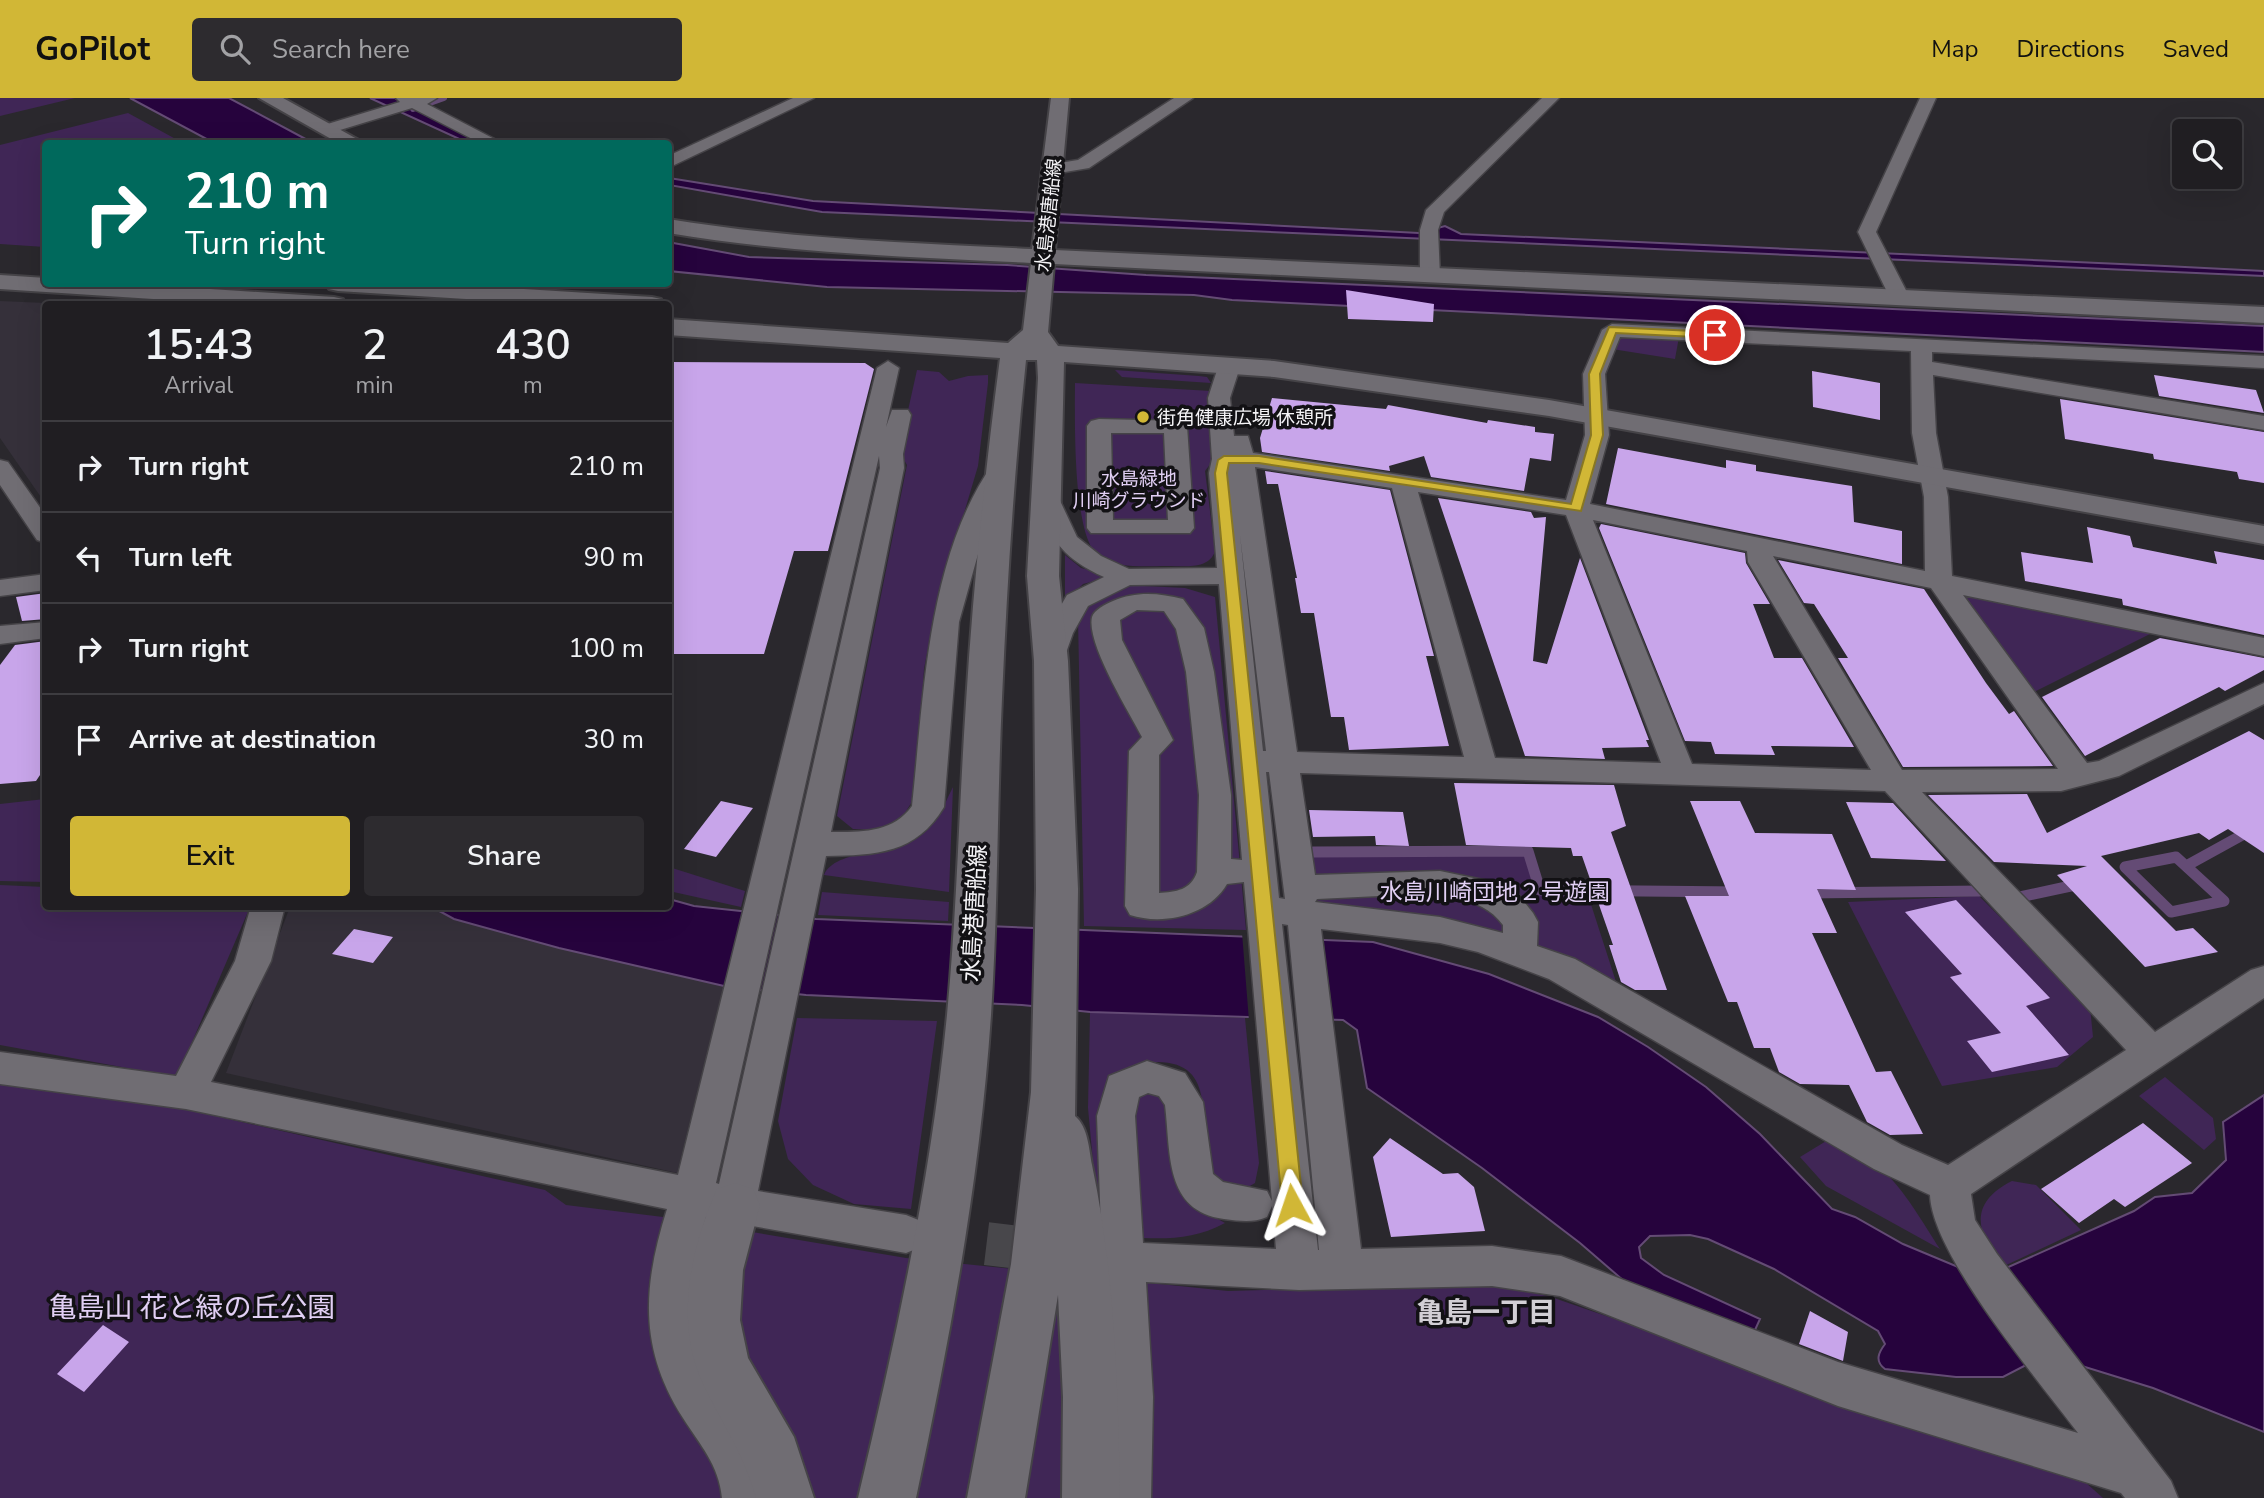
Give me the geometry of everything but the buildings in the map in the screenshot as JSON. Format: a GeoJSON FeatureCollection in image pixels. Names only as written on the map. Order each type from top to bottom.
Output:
{"type":"FeatureCollection","features":[{"type":"Feature","properties":{"kind":"street"},"geometry":{"type":"LineString","coordinates":[[268,98],[348,140]]}},
{"type":"Feature","properties":{"kind":"street"},"geometry":{"type":"LineString","coordinates":[[672,161],[806,98]]}},
{"type":"Feature","properties":{"kind":"street","name":"水島港唐船線"},"geometry":{"type":"LineString","coordinates":[[887,1498],[925,1331],[956,1133],[969,1014],[984,699],[1000,470],[1034,335],[1049,218],[1060,98]]}},
{"type":"Feature","properties":{"kind":"street"},"geometry":{"type":"LineString","coordinates":[[1053,169],[1083,164],[1185,98]]}},
{"type":"Feature","properties":{"kind":"street"},"geometry":{"type":"LineString","coordinates":[[1430,276],[1429,234],[1435,210],[1550,98]]}},
{"type":"Feature","properties":{"kind":"street"},"geometry":{"type":"LineString","coordinates":[[1900,298],[1867,232],[1928,98]]}},
{"type":"Feature","properties":{"kind":"street"},"geometry":{"type":"LineString","coordinates":[[327,129],[413,104],[488,140]]}},
{"type":"Feature","properties":{"kind":"street"},"geometry":{"type":"LineString","coordinates":[[672,227],[807,244],[1044,261],[2264,315]]}},
{"type":"Feature","properties":{"kind":"street"},"geometry":{"type":"LineString","coordinates":[[0,262],[42,265]]}},
{"type":"Feature","properties":{"kind":"street"},"geometry":{"type":"LineString","coordinates":[[0,282],[42,285]]}},
{"type":"Feature","properties":{"kind":"street"},"geometry":{"type":"LineString","coordinates":[[78,287],[293,301]]}},
{"type":"Feature","properties":{"kind":"street"},"geometry":{"type":"LineString","coordinates":[[387,287],[605,301]]}},
{"type":"Feature","properties":{"kind":"street"},"geometry":{"type":"LineString","coordinates":[[672,306],[1034,335],[1277,347],[1469,371],[1595,404],[1933,478],[2264,535]]}},
{"type":"Feature","properties":{"kind":"street"},"geometry":{"type":"LineString","coordinates":[[672,328],[906,356],[909,374],[891,454],[892,468],[800,902],[759,1004],[713,1200],[668,1285],[669,1340],[690,1387],[742,1471],[746,1498]]}},
{"type":"Feature","properties":{"kind":"street"},"geometry":{"type":"LineString","coordinates":[[1682,775],[1576,509],[1597,435],[1594,374],[1612,330],[1922,357],[2264,362]]}},
{"type":"Feature","properties":{"kind":"street"},"geometry":{"type":"LineString","coordinates":[[891,355],[1034,335],[1468,395],[1595,404],[1928,449],[2264,509]]}},
{"type":"Feature","properties":{"kind":"street","name":"水島港唐船線"},"geometry":{"type":"LineString","coordinates":[[996,1498],[1037,1264],[1054,1092],[1056,914],[1051,661],[1043,576],[1046,495],[1034,335]]}},
{"type":"Feature","properties":{"kind":"street"},"geometry":{"type":"LineString","coordinates":[[759,1004],[765,900],[891,355]]}},
{"type":"Feature","properties":{"kind":"street"},"geometry":{"type":"LineString","coordinates":[[1922,357],[2264,423]]}},
{"type":"Feature","properties":{"kind":"street"},"geometry":{"type":"LineString","coordinates":[[1922,357],[1928,449],[1937,497],[1939,581],[2080,777]]}},
{"type":"Feature","properties":{"kind":"street"},"geometry":{"type":"LineString","coordinates":[[1230,364],[1219,398],[1233,460],[1282,762],[1303,913],[1340,1250]]}},
{"type":"Feature","properties":{"kind":"street"},"geometry":{"type":"LineString","coordinates":[[1240,391],[1234,406],[1233,460],[1221,473],[1299,1270]]}},
{"type":"Feature","properties":{"kind":"street"},"geometry":{"type":"LineString","coordinates":[[1099,426],[1175,426],[1181,528],[1100,528],[1099,426]]}},
{"type":"Feature","properties":{"kind":"street"},"geometry":{"type":"LineString","coordinates":[[1233,460],[1406,482],[1576,509],[2264,647]]}},
{"type":"Feature","properties":{"kind":"street"},"geometry":{"type":"LineString","coordinates":[[0,467],[42,529]]}},
{"type":"Feature","properties":{"kind":"street"},"geometry":{"type":"LineString","coordinates":[[812,844],[871,843],[896,838],[921,822],[928,807],[945,622],[976,515],[1000,470]]}},
{"type":"Feature","properties":{"kind":"street"},"geometry":{"type":"LineString","coordinates":[[1406,482],[1486,769]]}},
{"type":"Feature","properties":{"kind":"street"},"geometry":{"type":"LineString","coordinates":[[1046,495],[1063,538],[1077,555],[1125,577],[1230,576]]}},
{"type":"Feature","properties":{"kind":"street"},"geometry":{"type":"LineString","coordinates":[[1759,546],[1761,562],[1893,782],[2153,1054]]}},
{"type":"Feature","properties":{"kind":"street"},"geometry":{"type":"LineString","coordinates":[[1051,661],[1059,633],[1077,601],[1125,577]]}},
{"type":"Feature","properties":{"kind":"street"},"geometry":{"type":"LineString","coordinates":[[0,588],[42,583]]}},
{"type":"Feature","properties":{"kind":"street"},"geometry":{"type":"LineString","coordinates":[[1152,600],[1172,605],[1190,628],[1199,672],[1226,871],[1198,898],[1176,904],[1142,906],[1144,751],[1158,740],[1108,640],[1106,617],[1120,606],[1152,600]]}},
{"type":"Feature","properties":{"kind":"street"},"geometry":{"type":"LineString","coordinates":[[0,635],[42,630]]}},
{"type":"Feature","properties":{"kind":"street"},"geometry":{"type":"LineString","coordinates":[[1249,761],[1893,782],[2061,780],[2108,769],[2264,692]]}},
{"type":"Feature","properties":{"kind":"street"},"geometry":{"type":"LineString","coordinates":[[1303,913],[1425,882],[1469,887],[1493,894],[1514,908],[1525,934],[1519,953]]}},
{"type":"Feature","properties":{"kind":"street"},"geometry":{"type":"LineString","coordinates":[[186,1093],[253,961],[267,910]]}},
{"type":"Feature","properties":{"kind":"street"},"geometry":{"type":"LineString","coordinates":[[1267,925],[1427,927],[1483,940],[1562,969],[1888,1157],[1951,1185]]}},
{"type":"Feature","properties":{"kind":"street"},"geometry":{"type":"LineString","coordinates":[[2144,1486],[1982,1268],[1959,1232],[1948,1203],[1951,1185],[2264,979]]}},
{"type":"Feature","properties":{"kind":"street"},"geometry":{"type":"LineString","coordinates":[[0,1068],[35,1075],[186,1093],[713,1200],[906,1234]]}},
{"type":"Feature","properties":{"kind":"street"},"geometry":{"type":"LineString","coordinates":[[1127,1498],[1130,1398],[1116,1116],[1122,1087],[1147,1077],[1172,1084],[1184,1102],[1194,1182],[1213,1199],[1253,1204]]}},
{"type":"Feature","properties":{"kind":"street"},"geometry":{"type":"LineString","coordinates":[[1054,1092],[1079,1224],[1091,1398],[1091,1498]]}},
{"type":"Feature","properties":{"kind":"street"},"geometry":{"type":"LineString","coordinates":[[713,1200],[717,1270],[713,1320],[723,1367],[774,1457],[785,1498]]}},
{"type":"Feature","properties":{"kind":"street"},"geometry":{"type":"LineString","coordinates":[[1144,1262],[1299,1270],[1492,1266],[1560,1276],[1838,1384],[2144,1486]]}},
{"type":"Feature","properties":{"kind":"shaded area"},"geometry":{"type":"Polygon","coordinates":[[[130,98],[229,98],[307,140],[208,140],[130,98]]]}},
{"type":"Feature","properties":{"kind":"shaded area"},"geometry":{"type":"Polygon","coordinates":[[[370,98],[395,98],[479,140],[461,140],[370,98]]]}},
{"type":"Feature","properties":{"kind":"shaded area"},"geometry":{"type":"Polygon","coordinates":[[[672,178],[813,201],[1419,233],[1445,226],[1461,234],[2264,271],[2264,276],[822,212],[672,186],[672,178]]]}},
{"type":"Feature","properties":{"kind":"shaded area"},"geometry":{"type":"Polygon","coordinates":[[[672,243],[749,257],[1007,265],[1146,275],[2264,326],[2264,352],[1232,300],[1194,295],[827,287],[672,271],[672,243]]]}},
{"type":"Feature","properties":{"kind":"shaded area"},"geometry":{"type":"Polygon","coordinates":[[[0,301],[42,303],[42,499],[0,438],[0,301]]]}},
{"type":"Feature","properties":{"kind":"shaded area"},"geometry":{"type":"Polygon","coordinates":[[[672,900],[694,906],[816,919],[1373,942],[1489,974],[1598,1017],[1706,1087],[1760,1134],[1832,1209],[1855,1217],[1903,1244],[1958,1267],[2004,1269],[2134,1211],[2155,1197],[2192,1193],[2226,1160],[2223,1122],[2264,1095],[2264,1432],[2153,1388],[2069,1362],[2026,1365],[2003,1377],[1956,1377],[1885,1369],[1880,1363],[1879,1353],[1885,1344],[1878,1331],[1774,1269],[1708,1239],[1690,1235],[1650,1236],[1639,1247],[1641,1258],[1664,1275],[1760,1319],[1755,1330],[1751,1332],[1624,1281],[1580,1243],[1482,1168],[1367,1088],[1357,1030],[1343,1020],[1090,1012],[1022,1005],[806,995],[724,986],[559,948],[454,919],[438,910],[672,910],[672,900]]]}},
{"type":"Feature","properties":{"kind":"shaded area"},"geometry":{"type":"Polygon","coordinates":[[[289,910],[438,910],[454,919],[559,948],[724,986],[677,1173],[226,1073],[289,910]]]}},
{"type":"Feature","properties":{"kind":"green space"},"geometry":{"type":"Polygon","coordinates":[[[0,98],[75,98],[0,116],[0,98]]]}},
{"type":"Feature","properties":{"kind":"green space"},"geometry":{"type":"Polygon","coordinates":[[[128,113],[178,140],[42,140],[42,247],[0,244],[0,145],[128,113]]]}},
{"type":"Feature","properties":{"kind":"green space"},"geometry":{"type":"Polygon","coordinates":[[[1617,335],[1679,337],[1675,359],[1612,349],[1617,335]]]}},
{"type":"Feature","properties":{"kind":"green space"},"geometry":{"type":"Polygon","coordinates":[[[917,370],[939,372],[949,381],[988,375],[978,466],[935,611],[924,669],[915,797],[903,816],[878,830],[853,829],[837,816],[907,465],[899,451],[917,370]]]}},
{"type":"Feature","properties":{"kind":"green space"},"geometry":{"type":"Polygon","coordinates":[[[1115,370],[1207,377],[1211,383],[1122,377],[1115,370]]]}},
{"type":"Feature","properties":{"kind":"green space","name":"水島緑地 川崎グラウンド"},"geometry":{"type":"Polygon","coordinates":[[[1075,383],[1211,391],[1217,455],[1205,471],[1215,551],[1207,561],[1188,566],[1123,565],[1099,556],[1090,545],[1084,526],[1077,476],[1075,383]]]}},
{"type":"Feature","properties":{"kind":"green space"},"geometry":{"type":"Polygon","coordinates":[[[1065,555],[1081,568],[1114,576],[1083,584],[1065,602],[1065,555]]]}},
{"type":"Feature","properties":{"kind":"green space"},"geometry":{"type":"Polygon","coordinates":[[[1124,585],[1185,588],[1215,597],[1246,930],[1084,926],[1078,618],[1089,603],[1124,585]]]}},
{"type":"Feature","properties":{"kind":"green space"},"geometry":{"type":"Polygon","coordinates":[[[1971,594],[2156,631],[2032,693],[1964,598],[1971,594]]]}},
{"type":"Feature","properties":{"kind":"green space"},"geometry":{"type":"Polygon","coordinates":[[[953,787],[949,892],[824,875],[830,866],[840,860],[895,847],[919,837],[935,821],[953,787]]]}},
{"type":"Feature","properties":{"kind":"green space"},"geometry":{"type":"Polygon","coordinates":[[[42,799],[42,882],[0,881],[0,804],[42,799]]]}},
{"type":"Feature","properties":{"kind":"green space","name":"水島川崎団地２号遊園"},"geometry":{"type":"Polygon","coordinates":[[[1526,852],[1538,892],[1587,892],[1618,988],[1318,903],[1311,853],[1526,852]]]}},
{"type":"Feature","properties":{"kind":"green space"},"geometry":{"type":"Polygon","coordinates":[[[672,868],[745,891],[741,907],[672,892],[672,868]]]}},
{"type":"Feature","properties":{"kind":"green space"},"geometry":{"type":"Polygon","coordinates":[[[0,885],[42,887],[42,910],[249,910],[177,1077],[0,1045],[0,885]]]}},
{"type":"Feature","properties":{"kind":"green space"},"geometry":{"type":"Polygon","coordinates":[[[822,892],[949,902],[948,921],[818,915],[822,892]]]}},
{"type":"Feature","properties":{"kind":"green space"},"geometry":{"type":"Polygon","coordinates":[[[1979,896],[2090,1007],[2093,1037],[2057,1067],[1942,1086],[1848,902],[1979,896]]]}},
{"type":"Feature","properties":{"kind":"green space"},"geometry":{"type":"Polygon","coordinates":[[[1090,1012],[1245,1018],[1259,1163],[1255,1183],[1243,1190],[1227,1190],[1211,1172],[1205,1149],[1202,1099],[1198,1085],[1190,1073],[1177,1065],[1143,1063],[1119,1073],[1109,1082],[1097,1205],[1088,1108],[1090,1012]]]}},
{"type":"Feature","properties":{"kind":"green space"},"geometry":{"type":"Polygon","coordinates":[[[797,1018],[937,1021],[911,1209],[854,1204],[813,1185],[788,1159],[778,1121],[797,1018]]]}},
{"type":"Feature","properties":{"kind":"green space","name":"亀島山 花と緑の丘公園"},"geometry":{"type":"Polygon","coordinates":[[[0,1068],[545,1190],[566,1205],[663,1217],[906,1258],[1228,1291],[1499,1284],[1554,1298],[2085,1482],[2103,1498],[0,1498],[0,1068]]]}},
{"type":"Feature","properties":{"kind":"green space"},"geometry":{"type":"Polygon","coordinates":[[[2165,1077],[2213,1118],[2216,1139],[2204,1150],[2139,1096],[2165,1077]]]}},
{"type":"Feature","properties":{"kind":"green space"},"geometry":{"type":"Polygon","coordinates":[[[1141,1092],[1164,1092],[1174,1111],[1178,1187],[1193,1204],[1225,1223],[1205,1232],[1185,1236],[1143,1238],[1132,1142],[1135,1106],[1141,1092]]]}},
{"type":"Feature","properties":{"kind":"green space"},"geometry":{"type":"Polygon","coordinates":[[[1836,1135],[1871,1160],[1896,1184],[1940,1249],[1826,1186],[1800,1157],[1836,1135]]]}},
{"type":"Feature","properties":{"kind":"green space"},"geometry":{"type":"Polygon","coordinates":[[[2012,1181],[2036,1185],[2081,1230],[2002,1267],[1986,1242],[1981,1220],[1988,1199],[2012,1181]]]}},
{"type":"Feature","properties":{"kind":"pier"},"geometry":{"type":"Polygon","coordinates":[[[1242,933],[1323,937],[1334,1022],[1249,1021],[1242,933]]]}},
{"type":"Feature","properties":{"kind":"waterway"},"geometry":{"type":"LineString","coordinates":[[413,109],[444,98]]}},
{"type":"Feature","properties":{"kind":"waterway"},"geometry":{"type":"LineString","coordinates":[[2186,866],[2264,823]]}},
{"type":"Feature","properties":{"kind":"waterway"},"geometry":{"type":"LineString","coordinates":[[1313,852],[1528,851],[1540,890],[1741,892]]}},
{"type":"Feature","properties":{"kind":"waterway"},"geometry":{"type":"LineString","coordinates":[[2176,857],[2224,901],[2171,912],[2125,867],[2176,857]]}},
{"type":"Feature","properties":{"kind":"waterway"},"geometry":{"type":"LineString","coordinates":[[2020,897],[2080,884]]}},
{"type":"Feature","properties":{"kind":"waterway"},"geometry":{"type":"LineString","coordinates":[[1806,893],[1981,891]]}},
{"type":"Feature","properties":{"kind":"tunnel"},"geometry":{"type":"LineString","coordinates":[[923,1236],[1056,1252]]}},
{"type":"Feature","properties":{"kind":"place","name":"街角健康広場 休憩所"},"geometry":{"type":"Point","coordinates":[1143,417]}},
{"type":"Feature","properties":{"kind":"district","name":"亀島一丁目"},"geometry":{"type":"Point","coordinates":[1486,1312]}},
{"type":"Feature","properties":{"kind":"route"},"geometry":{"type":"LineString","coordinates":[[1292,1205],[1267,925],[1230,576],[1221,473],[1224,460],[1259,460],[1576,509],[1597,435],[1594,374],[1612,330],[1715,335]]}}]}
